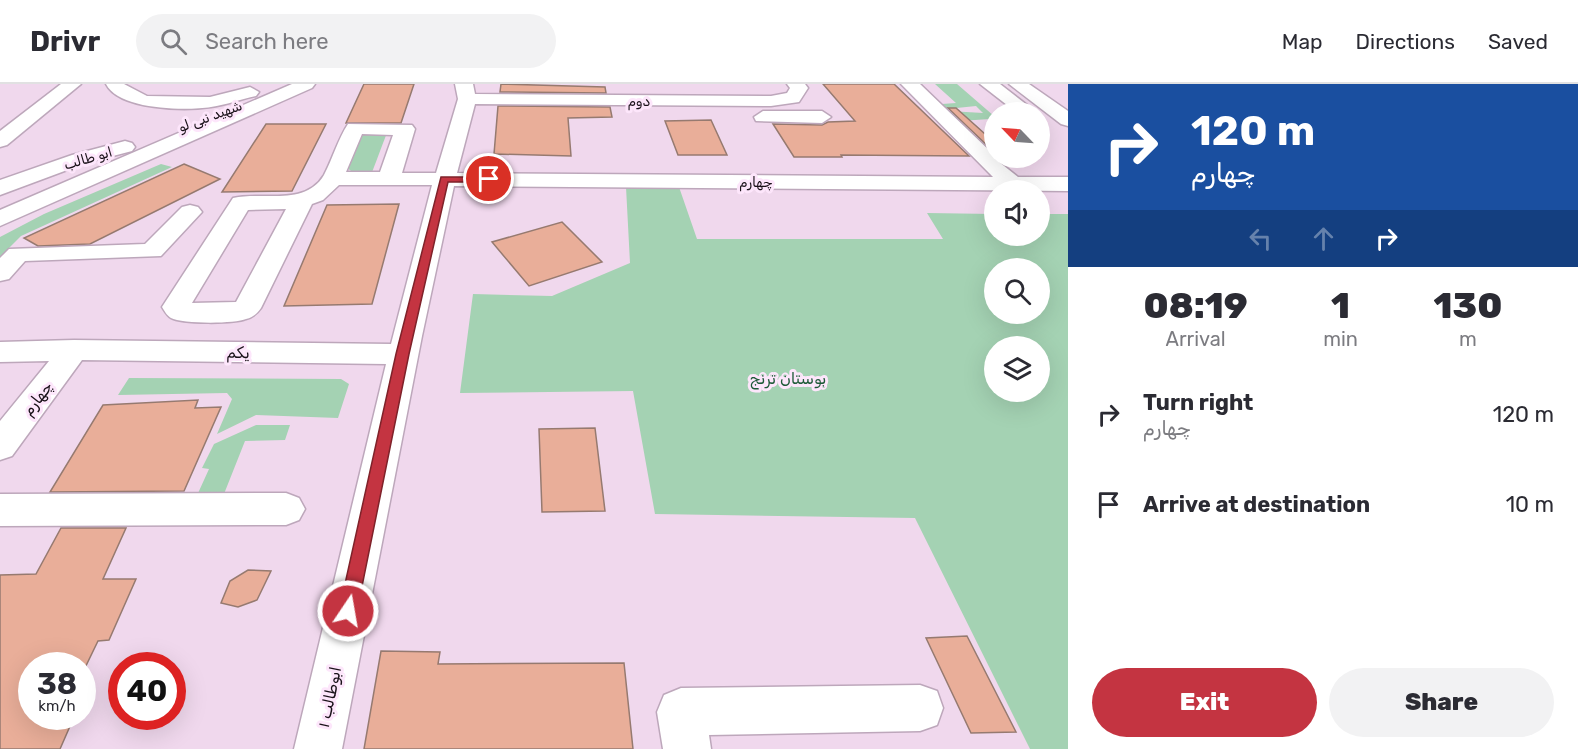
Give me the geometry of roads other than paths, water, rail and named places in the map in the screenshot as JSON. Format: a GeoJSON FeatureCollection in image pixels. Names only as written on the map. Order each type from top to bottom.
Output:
{"type":"FeatureCollection","features":[{"type":"Feature","properties":{"kind":"street"},"geometry":{"type":"LineString","coordinates":[[0,141],[72,84]]}},
{"type":"Feature","properties":{"kind":"street"},"geometry":{"type":"LineString","coordinates":[[116,84],[117,88],[144,101],[210,102],[281,84]]}},
{"type":"Feature","properties":{"kind":"street","name":"شهید نبی لو"},"geometry":{"type":"LineString","coordinates":[[120,148],[299,84]]}},
{"type":"Feature","properties":{"kind":"street"},"geometry":{"type":"LineString","coordinates":[[0,219],[306,84]]}},
{"type":"Feature","properties":{"kind":"street","name":"دوم"},"geometry":{"type":"LineString","coordinates":[[466,92],[575,101],[771,102],[793,98],[799,88],[796,84]]}},
{"type":"Feature","properties":{"kind":"street"},"geometry":{"type":"LineString","coordinates":[[910,84],[1009,180]]}},
{"type":"Feature","properties":{"kind":"street"},"geometry":{"type":"LineString","coordinates":[[990,84],[1014,102]]}},
{"type":"Feature","properties":{"kind":"street"},"geometry":{"type":"LineString","coordinates":[[1018,84],[1063,128]]}},
{"type":"Feature","properties":{"kind":"street","name":"ابوطالب ۱"},"geometry":{"type":"LineString","coordinates":[[318,749],[402,354],[466,92]]}},
{"type":"Feature","properties":{"kind":"street"},"geometry":{"type":"LineString","coordinates":[[629,100],[639,120],[655,117],[822,117]]}},
{"type":"Feature","properties":{"kind":"street"},"geometry":{"type":"LineString","coordinates":[[495,116],[575,101]]}},
{"type":"Feature","properties":{"kind":"street"},"geometry":{"type":"LineString","coordinates":[[302,201],[247,308],[237,313],[181,312],[176,307],[241,203],[302,201],[326,189],[355,128],[405,129],[389,179]]}},
{"type":"Feature","properties":{"kind":"street","name":"ابو طالب"},"geometry":{"type":"LineString","coordinates":[[0,188],[79,159],[120,148]]}},
{"type":"Feature","properties":{"kind":"street","name":"ابو طالب"},"geometry":{"type":"LineString","coordinates":[[0,201],[87,165],[120,148]]}},
{"type":"Feature","properties":{"kind":"street","name":"چهارم"},"geometry":{"type":"LineString","coordinates":[[333,178],[984,184]]}},
{"type":"Feature","properties":{"kind":"street","name":"چهارم"},"geometry":{"type":"LineString","coordinates":[[1050,184],[1068,184]]}},
{"type":"Feature","properties":{"kind":"street"},"geometry":{"type":"LineString","coordinates":[[0,273],[18,254],[152,250],[190,212]]}},
{"type":"Feature","properties":{"kind":"street","name":"چهارم"},"geometry":{"type":"LineString","coordinates":[[0,446],[74,350]]}},
{"type":"Feature","properties":{"kind":"street","name":"یکم"},"geometry":{"type":"LineString","coordinates":[[0,352],[74,350],[402,354]]}},
{"type":"Feature","properties":{"kind":"street"},"geometry":{"type":"LineString","coordinates":[[0,510],[286,509]]}},
{"type":"Feature","properties":{"kind":"street"},"geometry":{"type":"LineString","coordinates":[[687,749],[681,712],[920,708]]}},
{"type":"Feature","properties":{"kind":"park label","name":"بوستان ترنج"},"geometry":{"type":"Point","coordinates":[788,378]}}]}
